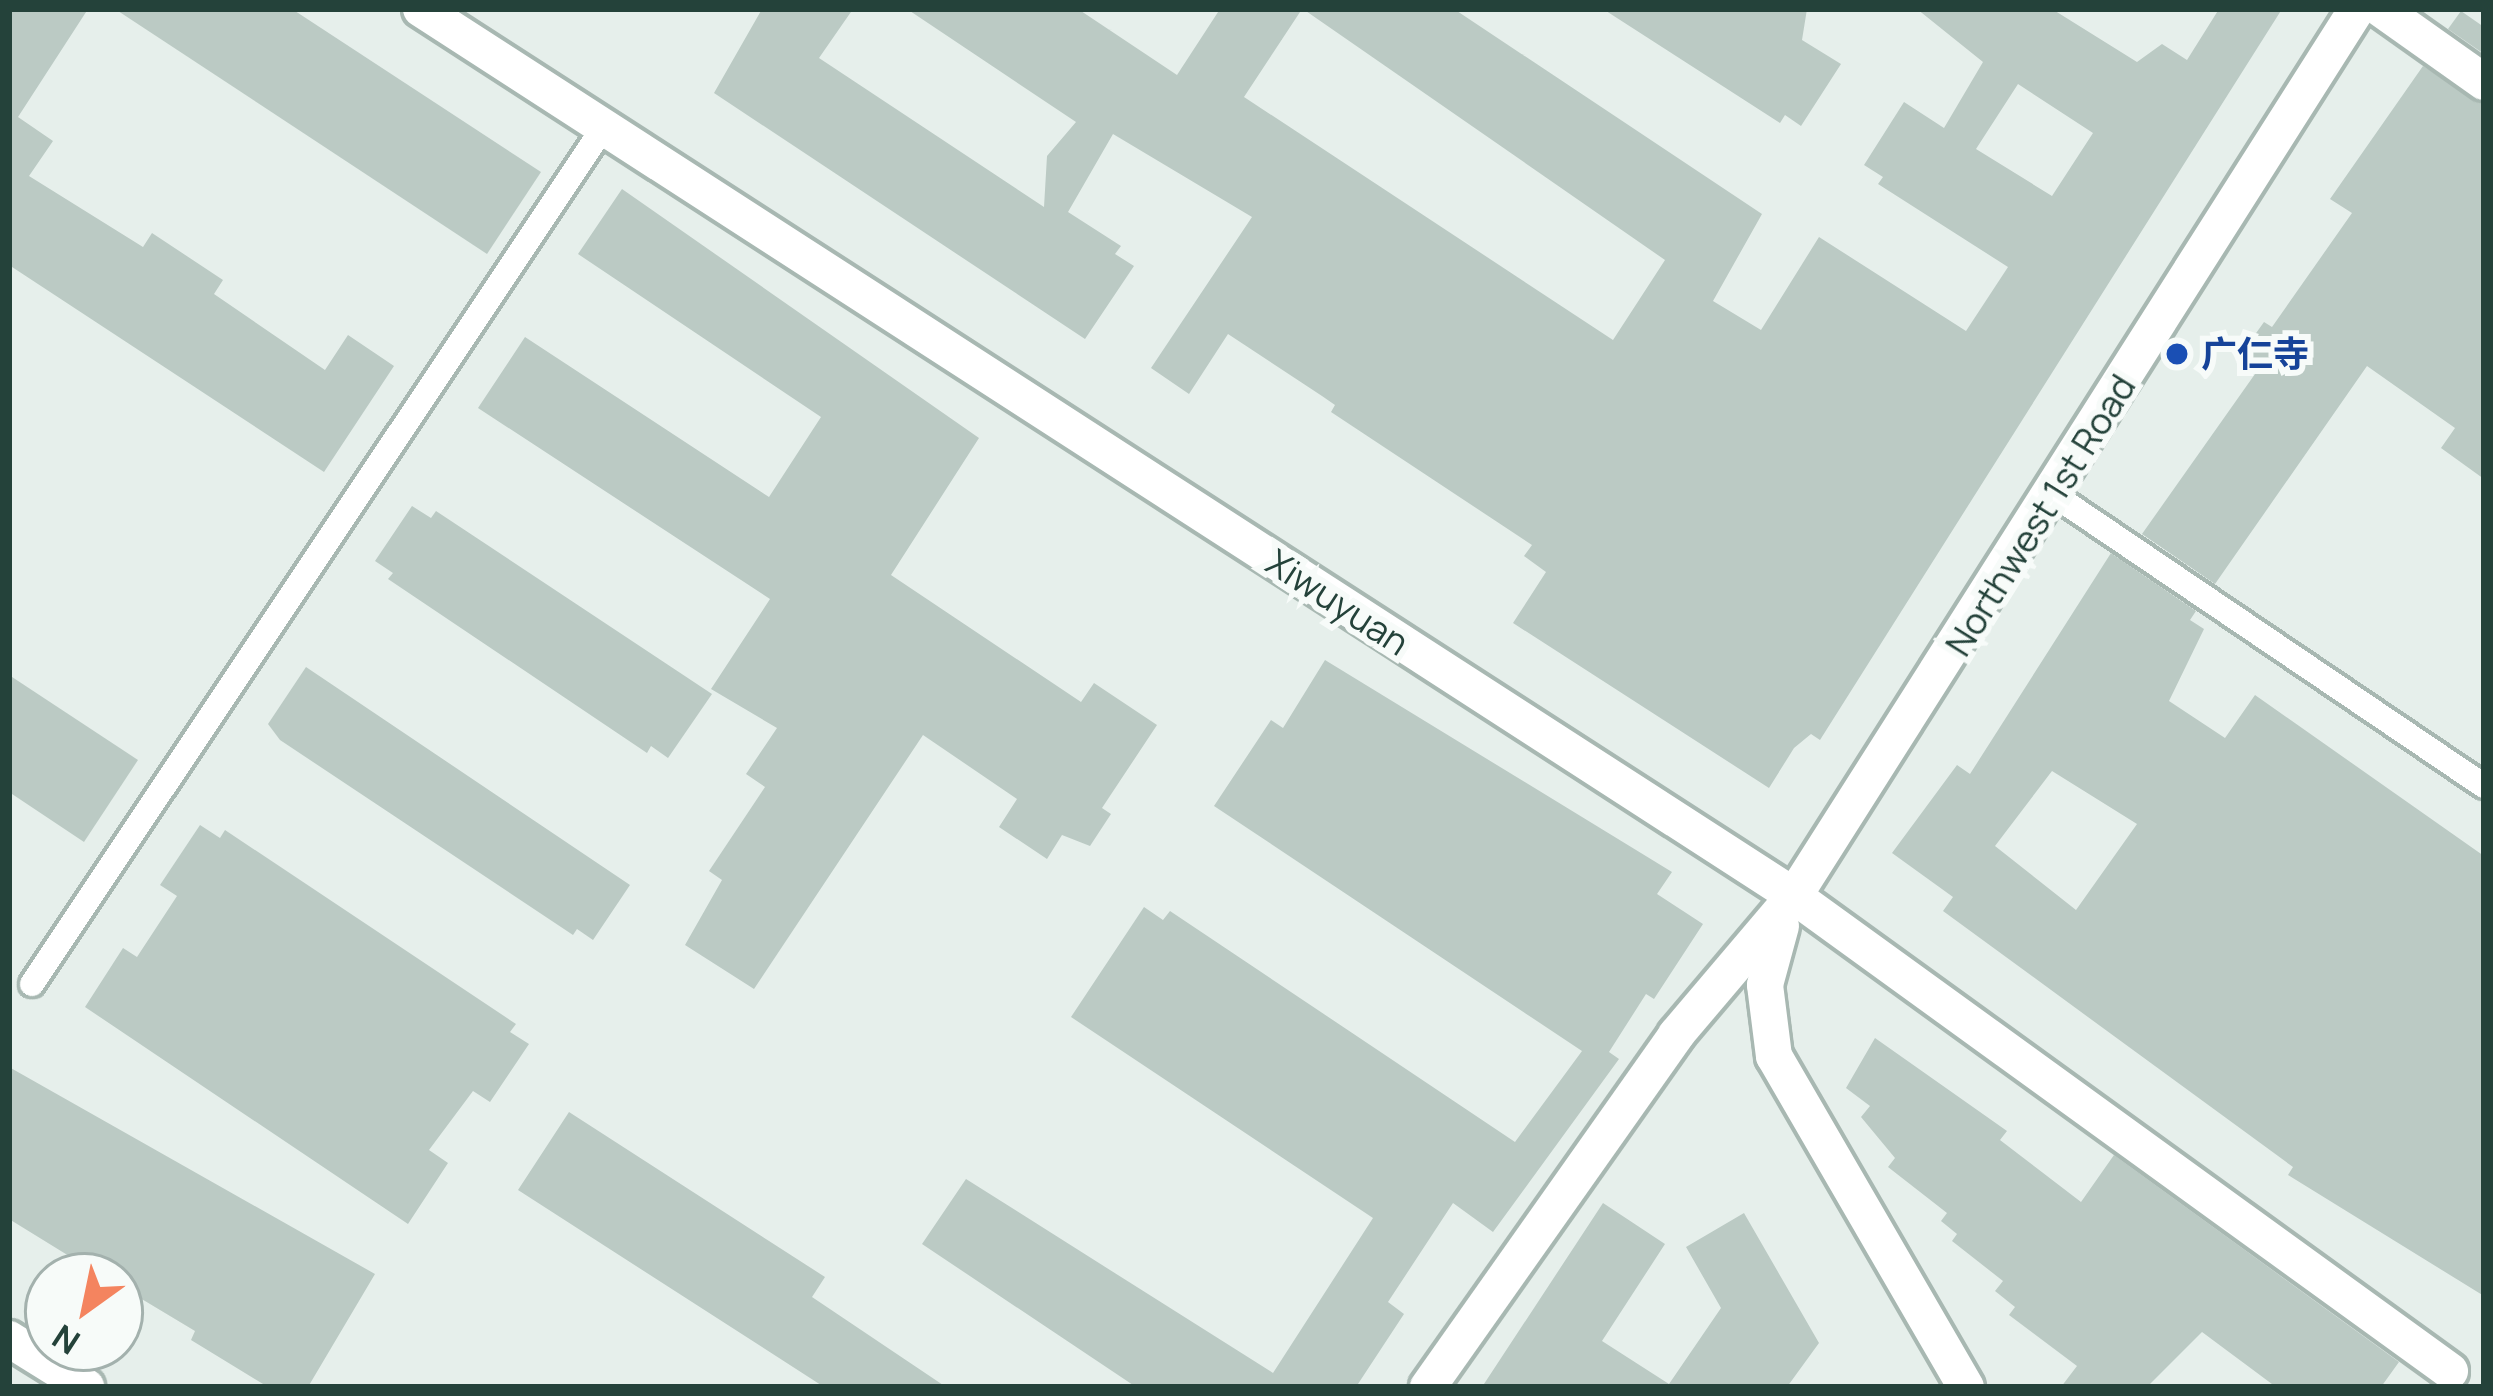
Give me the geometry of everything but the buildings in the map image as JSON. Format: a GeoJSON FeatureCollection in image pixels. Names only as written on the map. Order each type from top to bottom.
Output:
{"type":"FeatureCollection","features":[{"type":"Feature","properties":{"kind":"street","name":"Xiwuyuan"},"geometry":{"type":"LineString","coordinates":[[421,9],[1794,896],[2454,1382]]}},
{"type":"Feature","properties":{"kind":"street","name":"Northwest 1st Road"},"geometry":{"type":"LineString","coordinates":[[1794,896],[2054,495],[2357,9]]}},
{"type":"Feature","properties":{"kind":"street"},"geometry":{"type":"LineString","coordinates":[[2381,9],[2484,82]]}},
{"type":"Feature","properties":{"kind":"street"},"geometry":{"type":"LineString","coordinates":[[1428,1387],[1676,1035],[1794,896]]}},
{"type":"Feature","properties":{"kind":"street"},"geometry":{"type":"LineString","coordinates":[[1794,896],[1765,985],[1774,1055],[1966,1387]]}},
{"type":"Feature","properties":{"kind":"street"},"geometry":{"type":"LineString","coordinates":[[9,1339],[86,1387]]}},
{"type":"Feature","properties":{"kind":"lane"},"geometry":{"type":"LineString","coordinates":[[32,984],[603,128]]}},
{"type":"Feature","properties":{"kind":"lane"},"geometry":{"type":"LineString","coordinates":[[2054,495],[2484,786]]}},
{"type":"Feature","properties":{"kind":"place","name":"广仁寺"},"geometry":{"type":"Point","coordinates":[2177,354]}}]}
